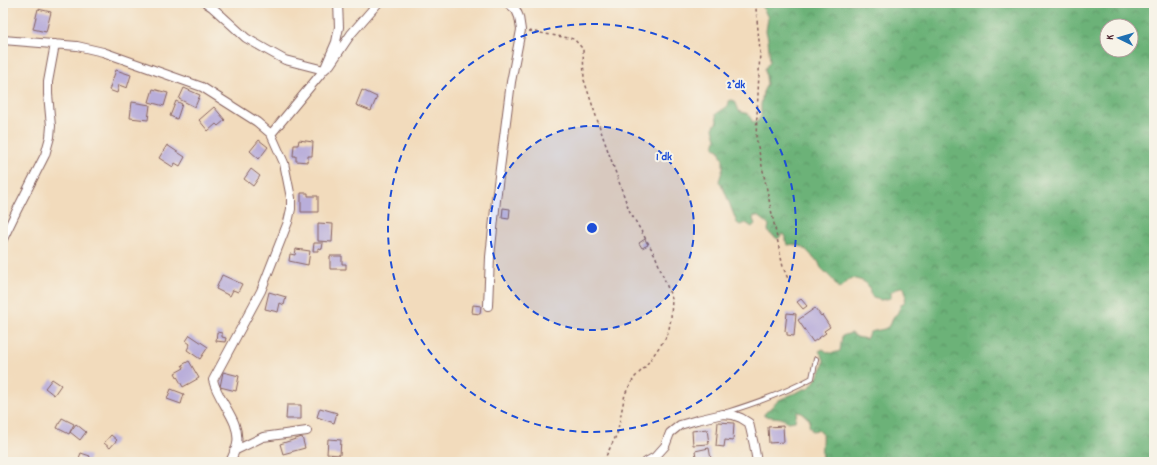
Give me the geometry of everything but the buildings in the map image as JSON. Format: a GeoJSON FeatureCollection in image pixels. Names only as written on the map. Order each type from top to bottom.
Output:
{"type":"FeatureCollection","features":[{"type":"Feature","properties":{"kind":"street"},"geometry":{"type":"LineString","coordinates":[[206,3],[246,38],[267,50],[285,60],[324,70]]}},
{"type":"Feature","properties":{"kind":"street"},"geometry":{"type":"LineString","coordinates":[[324,70],[336,42],[339,27],[338,3]]}},
{"type":"Feature","properties":{"kind":"street"},"geometry":{"type":"LineString","coordinates":[[271,134],[324,70],[330,65],[352,34],[378,3]]}},
{"type":"Feature","properties":{"kind":"street"},"geometry":{"type":"LineString","coordinates":[[488,306],[490,257],[510,82],[521,30],[519,17],[516,10],[508,3]]}},
{"type":"Feature","properties":{"kind":"street"},"geometry":{"type":"LineString","coordinates":[[3,40],[77,46],[103,52],[202,87],[257,122],[271,134],[284,163],[291,198],[291,209],[288,222],[260,291],[213,380],[215,388],[236,427],[237,445],[230,462]]}},
{"type":"Feature","properties":{"kind":"street"},"geometry":{"type":"LineString","coordinates":[[3,239],[46,155],[51,126],[48,82],[55,44]]}},
{"type":"Feature","properties":{"kind":"street"},"geometry":{"type":"LineString","coordinates":[[646,462],[655,457],[665,446],[670,434],[680,425],[723,414],[733,415],[749,423],[757,462]]}},
{"type":"Feature","properties":{"kind":"street"},"geometry":{"type":"LineString","coordinates":[[234,451],[263,437],[307,431]]}},
{"type":"Feature","properties":{"kind":"lane"},"geometry":{"type":"LineString","coordinates":[[723,414],[799,386],[812,378],[816,359]]}},
{"type":"Feature","properties":{"kind":"path"},"geometry":{"type":"LineString","coordinates":[[754,3],[756,9],[760,51],[756,137],[783,267],[789,281]]}},
{"type":"Feature","properties":{"kind":"path"},"geometry":{"type":"LineString","coordinates":[[521,30],[574,39],[583,49],[584,80],[603,137],[629,210],[655,255],[672,299],[670,323],[665,339],[645,367],[634,378],[625,394],[617,434],[603,462]]}},
{"type":"Feature","properties":{"kind":"green space"},"geometry":{"type":"Polygon","coordinates":[[[761,3],[1154,3],[1154,462],[823,462],[822,433],[818,430],[812,431],[809,425],[810,420],[802,413],[797,412],[795,421],[788,422],[781,418],[764,416],[764,414],[779,400],[810,387],[824,363],[824,359],[819,351],[823,349],[829,353],[833,353],[840,351],[842,336],[851,333],[857,337],[866,339],[870,332],[888,327],[905,301],[906,294],[904,287],[902,287],[896,288],[891,293],[891,298],[881,300],[873,298],[866,283],[852,278],[839,289],[833,280],[821,268],[818,261],[814,259],[806,250],[800,246],[792,244],[788,245],[785,240],[785,235],[782,234],[778,239],[769,233],[769,225],[762,219],[754,216],[753,219],[755,224],[752,227],[746,223],[740,225],[737,223],[719,181],[723,168],[723,160],[719,150],[714,148],[716,139],[713,128],[717,121],[716,114],[728,106],[730,100],[735,101],[739,111],[748,114],[753,122],[757,122],[761,116],[763,92],[767,84],[765,69],[770,61],[766,31],[768,18],[761,3]]]}}]}
